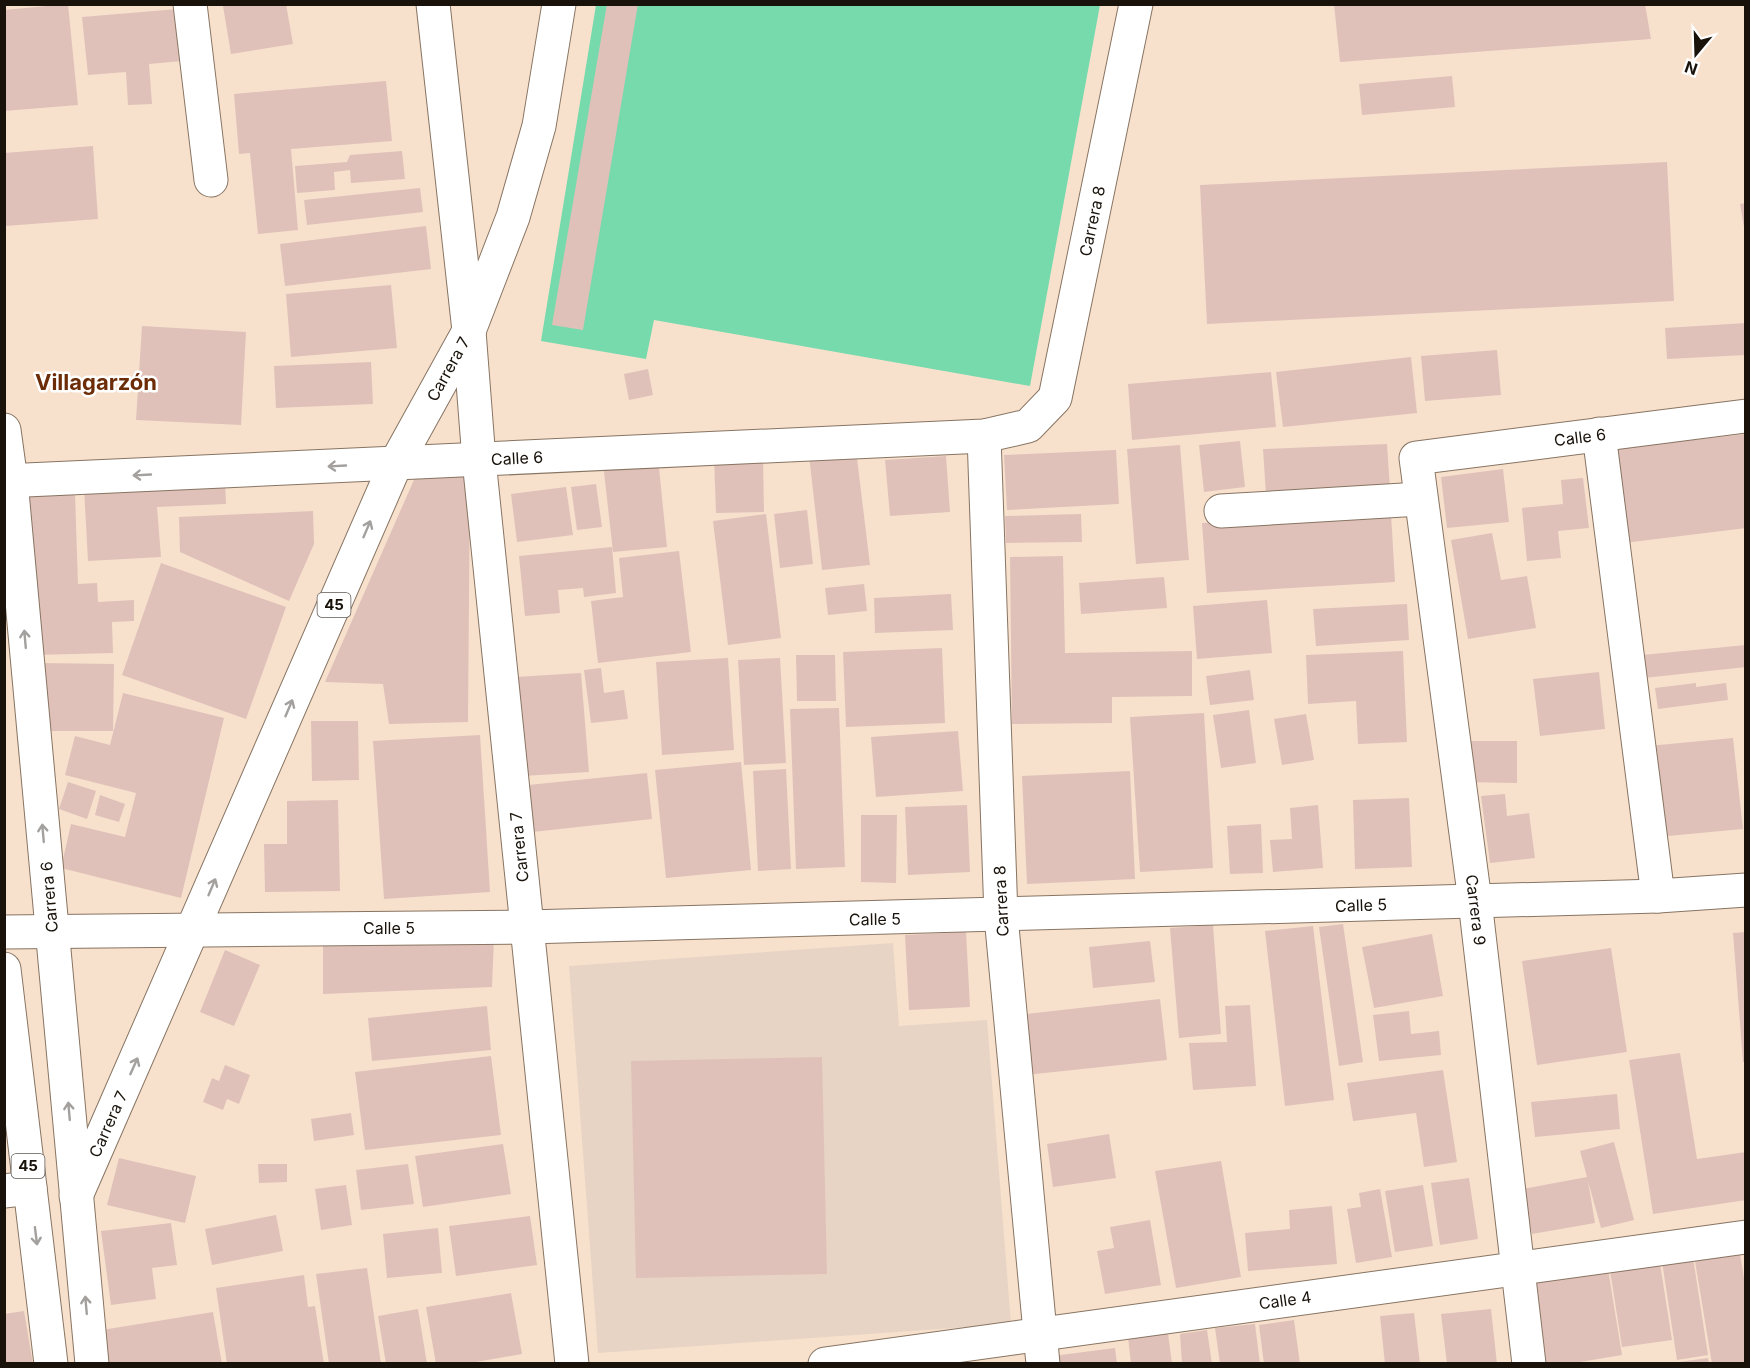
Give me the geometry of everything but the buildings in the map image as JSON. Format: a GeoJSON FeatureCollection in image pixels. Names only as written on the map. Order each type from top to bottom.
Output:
{"type":"FeatureCollection","features":[{"type":"Feature","properties":{"kind":"street"},"geometry":{"type":"LineString","coordinates":[[190,4],[211,180]]}},
{"type":"Feature","properties":{"kind":"street","name":"Carrera 7"},"geometry":{"type":"LineString","coordinates":[[433,4],[469,331],[479,460],[572,1364]]}},
{"type":"Feature","properties":{"kind":"street","name":"Carrera 7"},"geometry":{"type":"LineString","coordinates":[[76,1196],[396,463],[469,331],[513,217],[539,126],[559,4]]}},
{"type":"Feature","properties":{"kind":"street","name":"Carrera 8"},"geometry":{"type":"LineString","coordinates":[[1028,426],[1056,398],[1136,4]]}},
{"type":"Feature","properties":{"kind":"street","name":"Calle 6"},"geometry":{"type":"LineString","coordinates":[[1416,458],[1746,416]]}},
{"type":"Feature","properties":{"kind":"street","name":"Calle 6"},"geometry":{"type":"LineString","coordinates":[[8,481],[984,436],[1028,426]]}},
{"type":"Feature","properties":{"kind":"street","name":"Carrera 6"},"geometry":{"type":"LineString","coordinates":[[4,430],[92,1364]]}},
{"type":"Feature","properties":{"kind":"street"},"geometry":{"type":"LineString","coordinates":[[1599,434],[1658,896]]}},
{"type":"Feature","properties":{"kind":"street","name":"Carrera 8"},"geometry":{"type":"LineString","coordinates":[[984,436],[1000,916],[1042,1348]]}},
{"type":"Feature","properties":{"kind":"street","name":"Carrera 9"},"geometry":{"type":"LineString","coordinates":[[1416,458],[1475,901],[1529,1364]]}},
{"type":"Feature","properties":{"kind":"street"},"geometry":{"type":"LineString","coordinates":[[1221,511],[1420,499]]}},
{"type":"Feature","properties":{"kind":"street","name":"Calle 5"},"geometry":{"type":"LineString","coordinates":[[4,932],[527,927],[1000,916],[1658,896],[1746,890]]}},
{"type":"Feature","properties":{"kind":"street","name":"45"},"geometry":{"type":"LineString","coordinates":[[4,969],[17,1189],[51,1364]]}},
{"type":"Feature","properties":{"kind":"street","name":"Calle 4"},"geometry":{"type":"LineString","coordinates":[[825,1364],[1042,1348],[1518,1269],[1746,1237]]}},
{"type":"Feature","properties":{"kind":"shaded area"},"geometry":{"type":"Polygon","coordinates":[[[893,943],[899,1026],[987,1020],[1011,1324],[598,1353],[569,966],[893,943]]]}},
{"type":"Feature","properties":{"kind":"green space"},"geometry":{"type":"Polygon","coordinates":[[[596,5],[1100,5],[1030,386],[654,320],[646,359],[541,341],[596,5]]]}},
{"type":"Feature","properties":{"kind":"district","name":"Villagarzón"},"geometry":{"type":"Point","coordinates":[96,382]}}]}
